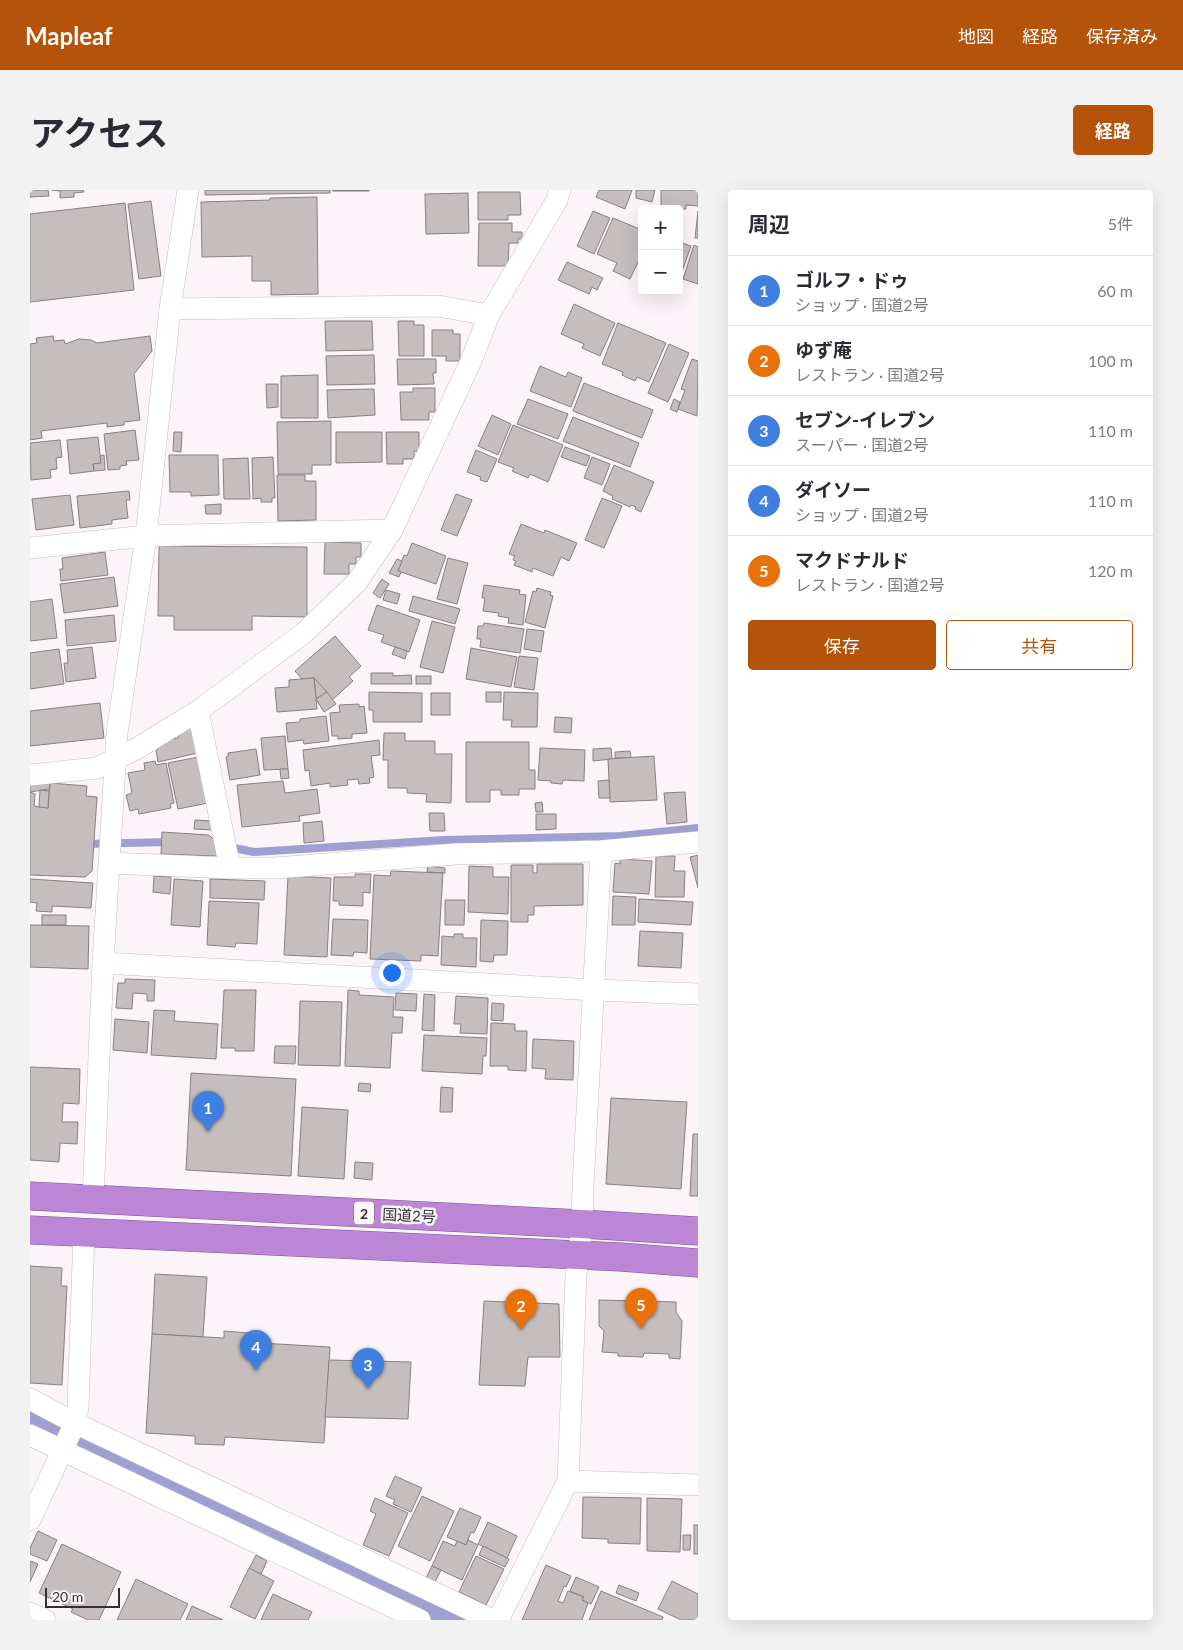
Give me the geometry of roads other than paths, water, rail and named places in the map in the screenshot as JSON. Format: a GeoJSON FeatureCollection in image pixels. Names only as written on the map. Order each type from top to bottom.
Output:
{"type":"FeatureCollection","features":[{"type":"Feature","properties":{"kind":"highway","name":"国道2号"},"geometry":{"type":"LineString","coordinates":[[30,1196],[698,1231]]}},
{"type":"Feature","properties":{"kind":"highway","name":"2"},"geometry":{"type":"LineString","coordinates":[[30,1230],[621,1257],[698,1263]]}},
{"type":"Feature","properties":{"kind":"street"},"geometry":{"type":"LineString","coordinates":[[93,1199],[103,963],[118,732],[146,536],[170,309],[188,190]]}},
{"type":"Feature","properties":{"kind":"street"},"geometry":{"type":"LineString","coordinates":[[30,776],[97,768],[136,749],[198,711],[304,633],[357,582],[392,530],[471,361],[489,315],[557,200],[560,190]]}},
{"type":"Feature","properties":{"kind":"street"},"geometry":{"type":"LineString","coordinates":[[170,309],[438,306],[489,315]]}},
{"type":"Feature","properties":{"kind":"street"},"geometry":{"type":"LineString","coordinates":[[30,548],[146,536],[392,530]]}},
{"type":"Feature","properties":{"kind":"street"},"geometry":{"type":"LineString","coordinates":[[198,711],[230,868]]}},
{"type":"Feature","properties":{"kind":"street"},"geometry":{"type":"LineString","coordinates":[[110,863],[275,868],[456,854],[601,851],[698,842]]}},
{"type":"Feature","properties":{"kind":"street"},"geometry":{"type":"LineString","coordinates":[[498,1620],[568,1481],[576,1275],[582,1224],[601,851]]}},
{"type":"Feature","properties":{"kind":"street"},"geometry":{"type":"LineString","coordinates":[[103,963],[698,994]]}},
{"type":"Feature","properties":{"kind":"street"},"geometry":{"type":"LineString","coordinates":[[30,1520],[68,1437],[78,1408],[84,1233]]}},
{"type":"Feature","properties":{"kind":"street"},"geometry":{"type":"LineString","coordinates":[[30,1399],[68,1437],[420,1620]]}},
{"type":"Feature","properties":{"kind":"street"},"geometry":{"type":"LineString","coordinates":[[30,1436],[68,1437],[492,1620]]}},
{"type":"Feature","properties":{"kind":"street"},"geometry":{"type":"LineString","coordinates":[[568,1481],[698,1485]]}},
{"type":"Feature","properties":{"kind":"street"},"geometry":{"type":"LineString","coordinates":[[30,1613],[45,1620]]}},
{"type":"Feature","properties":{"kind":"waterway"},"geometry":{"type":"LineString","coordinates":[[229,847],[254,852],[444,840],[621,836],[698,828]]}},
{"type":"Feature","properties":{"kind":"waterway"},"geometry":{"type":"LineString","coordinates":[[84,844],[170,842]]}},
{"type":"Feature","properties":{"kind":"waterway"},"geometry":{"type":"LineString","coordinates":[[30,1416],[189,1495],[453,1620]]}},
{"type":"Feature","properties":{"kind":"place","name":"ゴルフ・ドゥ"},"geometry":{"type":"Point","coordinates":[208,1132]}},
{"type":"Feature","properties":{"kind":"place","name":"マクドナルド"},"geometry":{"type":"Point","coordinates":[641,1329]}},
{"type":"Feature","properties":{"kind":"place","name":"ゆず庵"},"geometry":{"type":"Point","coordinates":[521,1330]}},
{"type":"Feature","properties":{"kind":"place","name":"ダイソー"},"geometry":{"type":"Point","coordinates":[256,1371]}},
{"type":"Feature","properties":{"kind":"place","name":"セブン-イレブン"},"geometry":{"type":"Point","coordinates":[368,1389]}}]}
